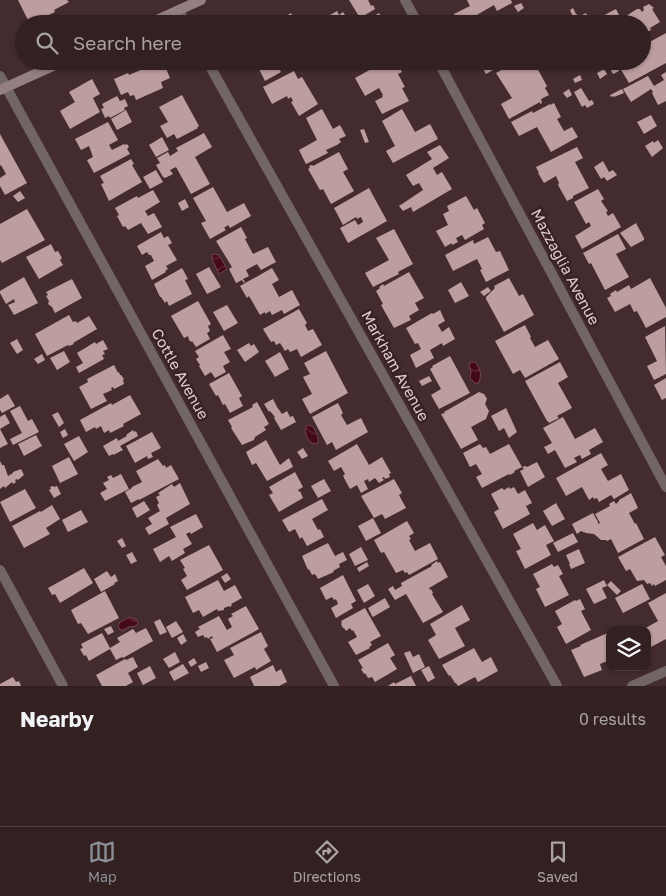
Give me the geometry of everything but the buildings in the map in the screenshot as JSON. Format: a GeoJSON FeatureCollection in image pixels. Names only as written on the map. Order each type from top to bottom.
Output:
{"type":"FeatureCollection","features":[{"type":"Feature","properties":{"kind":"main road"},"geometry":{"type":"LineString","coordinates":[[168,15],[201,0]]}},
{"type":"Feature","properties":{"kind":"main road"},"geometry":{"type":"LineString","coordinates":[[3,88],[44,70]]}},
{"type":"Feature","properties":{"kind":"street"},"geometry":{"type":"LineString","coordinates":[[405,0],[413,15]]}},
{"type":"Feature","properties":{"kind":"street"},"geometry":{"type":"LineString","coordinates":[[179,10],[182,15]]}},
{"type":"Feature","properties":{"kind":"street","name":"Markham Avenue"},"geometry":{"type":"LineString","coordinates":[[212,70],[557,686]]}},
{"type":"Feature","properties":{"kind":"street","name":"Mazzaglia Avenue"},"geometry":{"type":"LineString","coordinates":[[443,70],[666,486]]}},
{"type":"Feature","properties":{"kind":"street","name":"Cottle Avenue"},"geometry":{"type":"LineString","coordinates":[[0,76],[3,88],[334,686]]}},
{"type":"Feature","properties":{"kind":"street"},"geometry":{"type":"LineString","coordinates":[[0,570],[63,686]]}},
{"type":"Feature","properties":{"kind":"street"},"geometry":{"type":"LineString","coordinates":[[632,686],[666,671]]}},
{"type":"Feature","properties":{"kind":"water"},"geometry":{"type":"Polygon","coordinates":[[[214,254],[219,255],[227,269],[219,274],[212,259],[214,254]]]}},
{"type":"Feature","properties":{"kind":"water"},"geometry":{"type":"Polygon","coordinates":[[[470,362],[475,362],[479,367],[480,378],[478,384],[470,378],[470,362]]]}},
{"type":"Feature","properties":{"kind":"water"},"geometry":{"type":"Polygon","coordinates":[[[308,425],[312,426],[317,434],[318,443],[316,444],[309,441],[307,437],[305,429],[308,425]]]}},
{"type":"Feature","properties":{"kind":"water"},"geometry":{"type":"Polygon","coordinates":[[[130,617],[137,620],[138,624],[128,627],[124,631],[120,630],[118,626],[120,622],[130,617]]]}}]}
